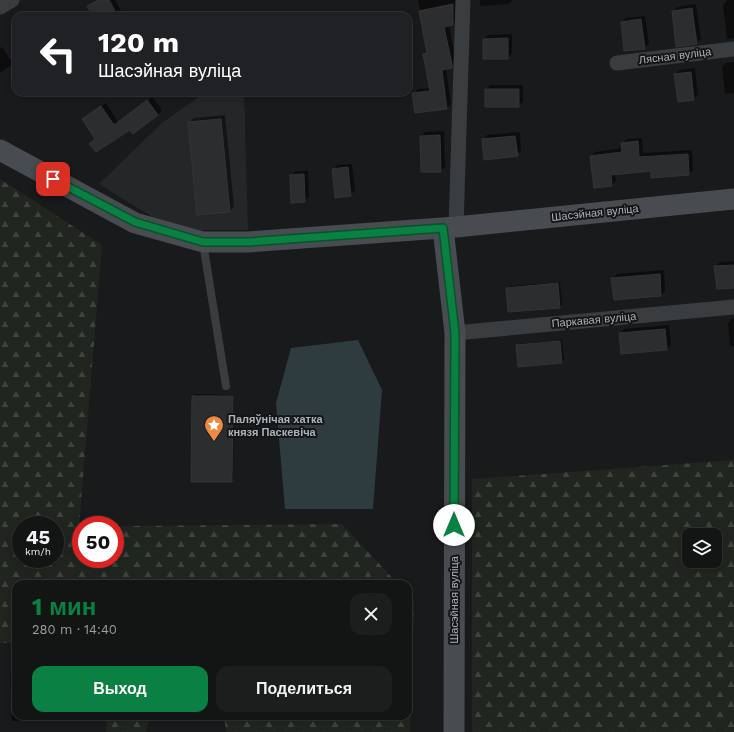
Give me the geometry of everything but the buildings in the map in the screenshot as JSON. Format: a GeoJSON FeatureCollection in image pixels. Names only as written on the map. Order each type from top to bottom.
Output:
{"type":"FeatureCollection","features":[{"type":"Feature","properties":{"kind":"main road","name":"Шасэйная вуліца"},"geometry":{"type":"LineString","coordinates":[[0,150],[135,222],[203,242],[248,242],[450,228],[734,199]]}},
{"type":"Feature","properties":{"kind":"main road","name":"Шасэйная вуліца"},"geometry":{"type":"LineString","coordinates":[[450,228],[455,333],[454,732]]}},
{"type":"Feature","properties":{"kind":"street"},"geometry":{"type":"LineString","coordinates":[[0,7],[12,0]]}},
{"type":"Feature","properties":{"kind":"street","name":"Шасэйная вуліца"},"geometry":{"type":"LineString","coordinates":[[450,228],[463,0]]}},
{"type":"Feature","properties":{"kind":"street","name":"Лясная вуліца"},"geometry":{"type":"LineString","coordinates":[[617,63],[734,49]]}},
{"type":"Feature","properties":{"kind":"street","name":"Паркавая вуліца"},"geometry":{"type":"LineString","coordinates":[[455,333],[734,307]]}},
{"type":"Feature","properties":{"kind":"lane"},"geometry":{"type":"LineString","coordinates":[[203,242],[226,386]]}},
{"type":"Feature","properties":{"kind":"shaded area"},"geometry":{"type":"Polygon","coordinates":[[[200,96],[244,96],[248,230],[199,230],[159,221],[99,184],[162,123],[200,96]]]}},
{"type":"Feature","properties":{"kind":"shaded area"},"geometry":{"type":"Polygon","coordinates":[[[358,340],[382,390],[373,509],[285,509],[276,403],[291,348],[358,340]]]}},
{"type":"Feature","properties":{"kind":"green space"},"geometry":{"type":"Polygon","coordinates":[[[0,179],[102,245],[80,516],[72,516],[72,568],[124,568],[124,526],[342,524],[394,580],[12,580],[12,643],[0,643],[0,179]]]}},
{"type":"Feature","properties":{"kind":"green space"},"geometry":{"type":"Polygon","coordinates":[[[734,460],[734,732],[472,732],[472,479],[734,460]]]}},
{"type":"Feature","properties":{"kind":"green space"},"geometry":{"type":"Polygon","coordinates":[[[412,599],[414,601],[412,666],[412,599]]]}},
{"type":"Feature","properties":{"kind":"green space"},"geometry":{"type":"Polygon","coordinates":[[[107,720],[149,720],[146,732],[106,732],[107,720]]]}},
{"type":"Feature","properties":{"kind":"green space"},"geometry":{"type":"Polygon","coordinates":[[[224,720],[410,720],[410,732],[226,732],[224,720]]]}},
{"type":"Feature","properties":{"kind":"place","name":"Паляўнічая хатка князя Паскевіча"},"geometry":{"type":"Point","coordinates":[214,442]}},
{"type":"Feature","properties":{"kind":"route"},"geometry":{"type":"LineString","coordinates":[[53,179],[135,222],[203,242],[248,242],[443,228],[455,333],[454,525]]}}]}
